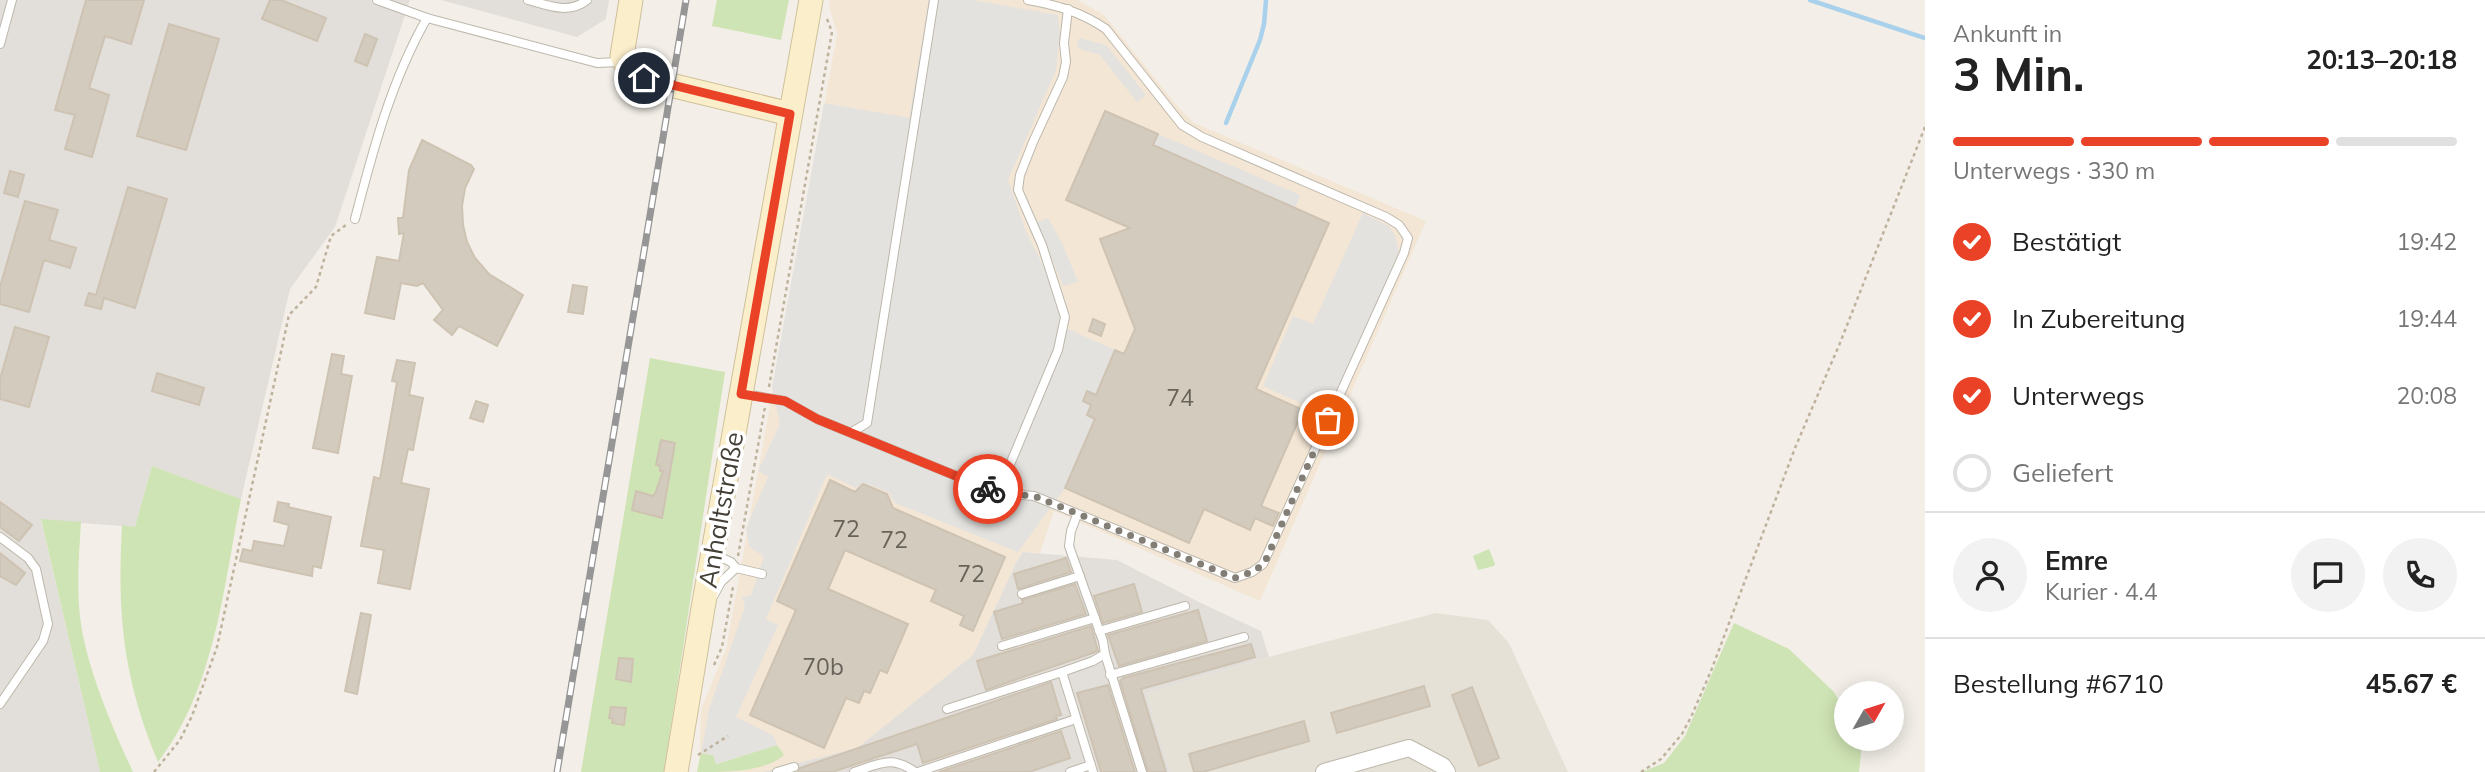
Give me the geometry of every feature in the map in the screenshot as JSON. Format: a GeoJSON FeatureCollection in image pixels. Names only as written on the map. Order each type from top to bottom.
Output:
{"type":"FeatureCollection","features":[{"type":"Feature","properties":{"kind":"street"},"geometry":{"type":"LineString","coordinates":[[631,0],[622,50],[623,62],[629,71],[649,80],[790,114]]}},
{"type":"Feature","properties":{"kind":"street","name":"Anhaltstraße"},"geometry":{"type":"LineString","coordinates":[[685,765],[703,608],[811,0]]}},
{"type":"Feature","properties":{"kind":"street"},"geometry":{"type":"LineString","coordinates":[[1324,772],[1409,748],[1445,769]]}},
{"type":"Feature","properties":{"kind":"lane"},"geometry":{"type":"LineString","coordinates":[[0,44],[12,0]]}},
{"type":"Feature","properties":{"kind":"lane"},"geometry":{"type":"LineString","coordinates":[[377,0],[427,18],[597,63],[623,62]]}},
{"type":"Feature","properties":{"kind":"lane"},"geometry":{"type":"LineString","coordinates":[[528,0],[570,9],[587,0]]}},
{"type":"Feature","properties":{"kind":"lane"},"geometry":{"type":"LineString","coordinates":[[852,432],[867,423],[934,0]]}},
{"type":"Feature","properties":{"kind":"lane"},"geometry":{"type":"LineString","coordinates":[[741,394],[785,401],[800,411],[998,493],[1034,496],[1235,578],[1264,564],[1404,253],[1408,238],[1399,225],[1386,217],[1202,137],[1182,125],[1106,29],[1069,9],[1028,0]]}},
{"type":"Feature","properties":{"kind":"lane"},"geometry":{"type":"LineString","coordinates":[[998,493],[1058,350],[1065,317],[1042,245],[1018,190],[1020,175],[1033,142],[1063,77],[1069,9]]}},
{"type":"Feature","properties":{"kind":"lane"},"geometry":{"type":"LineString","coordinates":[[355,219],[383,118],[406,54],[427,18]]}},
{"type":"Feature","properties":{"kind":"lane"},"geometry":{"type":"LineString","coordinates":[[1077,515],[1069,547],[1095,618],[1110,675],[1142,772]]}},
{"type":"Feature","properties":{"kind":"lane"},"geometry":{"type":"LineString","coordinates":[[0,537],[28,558],[36,569],[48,624],[43,641],[0,704]]}},
{"type":"Feature","properties":{"kind":"lane"},"geometry":{"type":"LineString","coordinates":[[713,554],[731,562],[736,568],[762,574]]}},
{"type":"Feature","properties":{"kind":"lane"},"geometry":{"type":"LineString","coordinates":[[703,608],[721,582],[736,568]]}},
{"type":"Feature","properties":{"kind":"lane"},"geometry":{"type":"LineString","coordinates":[[1022,594],[1080,576]]}},
{"type":"Feature","properties":{"kind":"lane"},"geometry":{"type":"LineString","coordinates":[[1099,631],[1185,606]]}},
{"type":"Feature","properties":{"kind":"lane"},"geometry":{"type":"LineString","coordinates":[[1002,646],[1095,618]]}},
{"type":"Feature","properties":{"kind":"lane"},"geometry":{"type":"LineString","coordinates":[[1110,675],[1244,637]]}},
{"type":"Feature","properties":{"kind":"lane"},"geometry":{"type":"LineString","coordinates":[[947,709],[1062,672],[1093,661],[1104,654]]}},
{"type":"Feature","properties":{"kind":"lane"},"geometry":{"type":"LineString","coordinates":[[1062,672],[1092,768],[1070,772]]}},
{"type":"Feature","properties":{"kind":"lane"},"geometry":{"type":"LineString","coordinates":[[855,772],[888,761],[917,772],[1076,719]]}},
{"type":"Feature","properties":{"kind":"lane"},"geometry":{"type":"LineString","coordinates":[[777,772],[794,767]]}},
{"type":"Feature","properties":{"kind":"path"},"geometry":{"type":"LineString","coordinates":[[736,568],[832,32],[828,19]]}},
{"type":"Feature","properties":{"kind":"path"},"geometry":{"type":"LineString","coordinates":[[1641,772],[1661,759],[1671,748],[1682,734],[1696,706],[1795,447],[1840,343],[1925,127]]}},
{"type":"Feature","properties":{"kind":"path"},"geometry":{"type":"LineString","coordinates":[[154,772],[180,740],[192,716],[217,647],[289,314],[316,287],[331,236],[355,219]]}},
{"type":"Feature","properties":{"kind":"path"},"geometry":{"type":"LineString","coordinates":[[685,765],[703,750],[728,736]]}},
{"type":"Feature","properties":{"kind":"shaded area"},"geometry":{"type":"Polygon","coordinates":[[[0,0],[410,0],[335,227],[290,289],[241,499],[152,466],[135,527],[41,520],[100,772],[0,772],[0,0]]]}},
{"type":"Feature","properties":{"kind":"shaded area"},"geometry":{"type":"Polygon","coordinates":[[[441,0],[609,0],[606,19],[577,37],[441,0]]]}},
{"type":"Feature","properties":{"kind":"shaded area"},"geometry":{"type":"Polygon","coordinates":[[[830,0],[1078,0],[1104,15],[1194,123],[1426,221],[1260,601],[1054,511],[1040,553],[1023,552],[973,655],[857,748],[763,772],[699,772],[701,709],[726,649],[837,34],[829,6],[830,0]]]}},
{"type":"Feature","properties":{"kind":"shaded area"},"geometry":{"type":"Polygon","coordinates":[[[929,0],[972,0],[1058,15],[1060,34],[1056,70],[1008,180],[1026,232],[1047,273],[1068,329],[1115,350],[1096,395],[1087,391],[1083,401],[1091,405],[1087,415],[1095,419],[1065,488],[1018,552],[895,503],[888,492],[864,483],[856,488],[827,474],[766,619],[778,625],[736,717],[774,736],[777,745],[716,764],[713,755],[701,753],[709,709],[745,607],[742,597],[751,595],[764,557],[749,546],[746,528],[768,477],[758,471],[780,424],[772,387],[824,103],[909,118],[929,0]]]}},
{"type":"Feature","properties":{"kind":"shaded area"},"geometry":{"type":"Polygon","coordinates":[[[1079,38],[1106,45],[1146,95],[1137,102],[1100,55],[1077,48],[1079,38]]]}},
{"type":"Feature","properties":{"kind":"shaded area"},"geometry":{"type":"Polygon","coordinates":[[[1158,134],[1300,195],[1295,208],[1153,145],[1158,134]]]}},
{"type":"Feature","properties":{"kind":"shaded area"},"geometry":{"type":"Polygon","coordinates":[[[1363,213],[1389,226],[1399,252],[1327,415],[1263,386],[1293,316],[1313,324],[1363,213]]]}},
{"type":"Feature","properties":{"kind":"shaded area"},"geometry":{"type":"Polygon","coordinates":[[[1048,218],[1078,282],[1063,286],[1037,222],[1048,218]]]}},
{"type":"Feature","properties":{"kind":"shaded area"},"geometry":{"type":"Polygon","coordinates":[[[1023,552],[1117,560],[1261,631],[1269,657],[1146,693],[1170,772],[763,772],[857,748],[973,655],[1023,552]]]}},
{"type":"Feature","properties":{"kind":"shaded area"},"geometry":{"type":"Polygon","coordinates":[[[1436,613],[1488,620],[1509,643],[1568,772],[1170,772],[1146,693],[1283,653],[1436,613]]]}},
{"type":"Feature","properties":{"kind":"green space"},"geometry":{"type":"Polygon","coordinates":[[[717,0],[789,0],[781,40],[712,26],[717,0]]]}},
{"type":"Feature","properties":{"kind":"green space"},"geometry":{"type":"Polygon","coordinates":[[[650,358],[725,372],[664,772],[581,772],[650,358]]]}},
{"type":"Feature","properties":{"kind":"green space"},"geometry":{"type":"Polygon","coordinates":[[[152,466],[241,499],[222,602],[205,670],[177,733],[158,762],[130,674],[121,588],[122,525],[135,527],[152,466]]]}},
{"type":"Feature","properties":{"kind":"green space"},"geometry":{"type":"Polygon","coordinates":[[[41,519],[81,522],[78,573],[84,642],[102,700],[133,772],[100,772],[41,519]]]}},
{"type":"Feature","properties":{"kind":"green space"},"geometry":{"type":"Polygon","coordinates":[[[1489,549],[1494,566],[1478,570],[1473,556],[1489,549]]]}},
{"type":"Feature","properties":{"kind":"green space"},"geometry":{"type":"Polygon","coordinates":[[[1734,623],[1789,649],[1834,692],[1834,751],[1861,751],[1859,772],[1642,772],[1664,763],[1685,736],[1734,623]]]}},
{"type":"Feature","properties":{"kind":"green space"},"geometry":{"type":"Polygon","coordinates":[[[777,745],[784,755],[766,765],[744,770],[697,772],[701,753],[713,755],[717,764],[777,745]]]}},
{"type":"Feature","properties":{"kind":"building"},"geometry":{"type":"Polygon","coordinates":[[[86,0],[144,0],[131,44],[105,36],[89,88],[109,95],[92,157],[65,149],[75,115],[55,110],[86,0]]]}},
{"type":"Feature","properties":{"kind":"building"},"geometry":{"type":"Polygon","coordinates":[[[270,0],[281,0],[326,18],[317,41],[262,19],[270,0]]]}},
{"type":"Feature","properties":{"kind":"building"},"geometry":{"type":"Polygon","coordinates":[[[169,24],[219,39],[186,150],[137,136],[169,24]]]}},
{"type":"Feature","properties":{"kind":"building"},"geometry":{"type":"Polygon","coordinates":[[[365,34],[377,39],[367,66],[355,61],[365,34]]]}},
{"type":"Feature","properties":{"kind":"building"},"geometry":{"type":"Polygon","coordinates":[[[1105,111],[1158,134],[1153,145],[1329,223],[1256,389],[1303,410],[1261,506],[1279,513],[1273,526],[1255,518],[1250,530],[1204,509],[1189,543],[1065,488],[1095,419],[1087,415],[1091,405],[1083,401],[1087,391],[1096,395],[1115,350],[1124,354],[1135,329],[1100,239],[1130,228],[1066,200],[1105,111]]]}},
{"type":"Feature","properties":{"kind":"building"},"geometry":{"type":"Polygon","coordinates":[[[422,140],[474,169],[465,188],[462,206],[467,242],[475,258],[489,274],[523,295],[497,346],[459,326],[452,335],[434,320],[443,310],[423,283],[417,286],[401,283],[394,319],[365,313],[377,257],[399,261],[404,233],[399,234],[398,218],[403,218],[409,170],[422,140]]]}},
{"type":"Feature","properties":{"kind":"building"},"geometry":{"type":"Polygon","coordinates":[[[10,171],[24,175],[18,197],[4,193],[10,171]]]}},
{"type":"Feature","properties":{"kind":"building"},"geometry":{"type":"Polygon","coordinates":[[[128,187],[167,199],[135,308],[104,298],[101,309],[85,305],[89,293],[96,295],[128,187]]]}},
{"type":"Feature","properties":{"kind":"building"},"geometry":{"type":"Polygon","coordinates":[[[25,201],[58,210],[49,240],[76,248],[70,268],[44,260],[29,312],[0,304],[0,287],[25,201]]]}},
{"type":"Feature","properties":{"kind":"building"},"geometry":{"type":"Polygon","coordinates":[[[573,285],[587,287],[583,314],[568,312],[573,285]]]}},
{"type":"Feature","properties":{"kind":"building"},"geometry":{"type":"Polygon","coordinates":[[[1093,319],[1105,324],[1101,336],[1089,331],[1093,319]]]}},
{"type":"Feature","properties":{"kind":"building"},"geometry":{"type":"Polygon","coordinates":[[[15,327],[49,337],[29,407],[0,399],[0,379],[15,327]]]}},
{"type":"Feature","properties":{"kind":"building"},"geometry":{"type":"Polygon","coordinates":[[[332,354],[344,356],[341,374],[352,376],[338,453],[313,448],[332,354]]]}},
{"type":"Feature","properties":{"kind":"building"},"geometry":{"type":"Polygon","coordinates":[[[397,360],[415,363],[409,395],[423,398],[413,450],[408,449],[401,483],[429,489],[410,589],[378,583],[384,550],[361,546],[374,477],[380,479],[397,382],[392,381],[397,360]]]}},
{"type":"Feature","properties":{"kind":"building"},"geometry":{"type":"Polygon","coordinates":[[[157,373],[204,388],[199,405],[152,391],[157,373]]]}},
{"type":"Feature","properties":{"kind":"building"},"geometry":{"type":"Polygon","coordinates":[[[476,401],[488,405],[483,422],[470,418],[476,401]]]}},
{"type":"Feature","properties":{"kind":"building"},"geometry":{"type":"Polygon","coordinates":[[[661,440],[675,443],[662,518],[632,510],[636,491],[653,496],[655,494],[663,471],[656,465],[661,440]]]}},
{"type":"Feature","properties":{"kind":"building"},"geometry":{"type":"Polygon","coordinates":[[[830,480],[855,492],[863,484],[887,494],[893,508],[1005,557],[973,631],[960,625],[964,616],[931,601],[936,590],[845,550],[828,589],[908,624],[887,673],[880,670],[870,693],[864,691],[859,703],[846,698],[824,748],[750,715],[796,610],[777,601],[830,480]]]}},
{"type":"Feature","properties":{"kind":"building"},"geometry":{"type":"Polygon","coordinates":[[[0,502],[32,525],[19,541],[0,527],[0,502]]]}},
{"type":"Feature","properties":{"kind":"building"},"geometry":{"type":"Polygon","coordinates":[[[278,502],[331,517],[321,568],[313,566],[312,576],[240,561],[243,549],[252,551],[254,541],[284,546],[289,525],[274,521],[278,502]]]}},
{"type":"Feature","properties":{"kind":"building"},"geometry":{"type":"Polygon","coordinates":[[[0,553],[25,573],[16,585],[0,576],[0,553]]]}},
{"type":"Feature","properties":{"kind":"building"},"geometry":{"type":"Polygon","coordinates":[[[1066,558],[1071,572],[1018,589],[1014,574],[1066,558]]]}},
{"type":"Feature","properties":{"kind":"building"},"geometry":{"type":"Polygon","coordinates":[[[1075,584],[1086,614],[1002,639],[994,612],[1023,603],[1022,600],[1075,584]]]}},
{"type":"Feature","properties":{"kind":"building"},"geometry":{"type":"Polygon","coordinates":[[[1134,584],[1142,612],[1103,623],[1094,596],[1134,584]]]}},
{"type":"Feature","properties":{"kind":"building"},"geometry":{"type":"Polygon","coordinates":[[[1198,610],[1207,641],[1119,666],[1108,635],[1198,610]]]}},
{"type":"Feature","properties":{"kind":"building"},"geometry":{"type":"Polygon","coordinates":[[[361,613],[371,615],[357,694],[345,691],[361,613]]]}},
{"type":"Feature","properties":{"kind":"building"},"geometry":{"type":"Polygon","coordinates":[[[1091,626],[1098,651],[986,690],[977,661],[1091,626]]]}},
{"type":"Feature","properties":{"kind":"building"},"geometry":{"type":"Polygon","coordinates":[[[1251,644],[1255,657],[1141,689],[1166,772],[1148,772],[1120,681],[1251,644]]]}},
{"type":"Feature","properties":{"kind":"building"},"geometry":{"type":"Polygon","coordinates":[[[619,658],[633,659],[631,682],[616,679],[619,658]]]}},
{"type":"Feature","properties":{"kind":"building"},"geometry":{"type":"Polygon","coordinates":[[[1051,682],[1061,715],[1056,716],[1057,719],[923,763],[917,744],[832,772],[798,772],[800,768],[1051,682]]]}},
{"type":"Feature","properties":{"kind":"building"},"geometry":{"type":"Polygon","coordinates":[[[1108,685],[1135,772],[1101,772],[1077,693],[1108,685]]]}},
{"type":"Feature","properties":{"kind":"building"},"geometry":{"type":"Polygon","coordinates":[[[1424,686],[1430,706],[1337,733],[1331,713],[1424,686]]]}},
{"type":"Feature","properties":{"kind":"building"},"geometry":{"type":"Polygon","coordinates":[[[1472,687],[1499,758],[1479,766],[1452,695],[1472,687]]]}},
{"type":"Feature","properties":{"kind":"building"},"geometry":{"type":"Polygon","coordinates":[[[611,707],[626,708],[624,725],[612,723],[613,719],[609,718],[611,707]]]}},
{"type":"Feature","properties":{"kind":"building"},"geometry":{"type":"Polygon","coordinates":[[[1304,721],[1309,741],[1203,772],[1194,772],[1189,754],[1304,721]]]}},
{"type":"Feature","properties":{"kind":"building"},"geometry":{"type":"Polygon","coordinates":[[[1061,731],[1070,758],[1029,772],[939,772],[1061,731]]]}},
{"type":"Feature","properties":{"kind":"waterway"},"geometry":{"type":"LineString","coordinates":[[1226,123],[1260,40],[1266,0]]}},
{"type":"Feature","properties":{"kind":"waterway"},"geometry":{"type":"LineString","coordinates":[[1810,0],[1925,38]]}},
{"type":"Feature","properties":{"kind":"railway"},"geometry":{"type":"LineString","coordinates":[[557,772],[686,0]]}},
{"type":"Feature","properties":{"kind":"way so far"},"geometry":{"type":"LineString","coordinates":[[988,489],[998,493],[1034,496],[1235,578],[1264,564],[1328,420]]}},
{"type":"Feature","properties":{"kind":"route"},"geometry":{"type":"LineString","coordinates":[[644,78],[790,114],[741,394],[785,401],[817,419],[988,489]]}}]}
